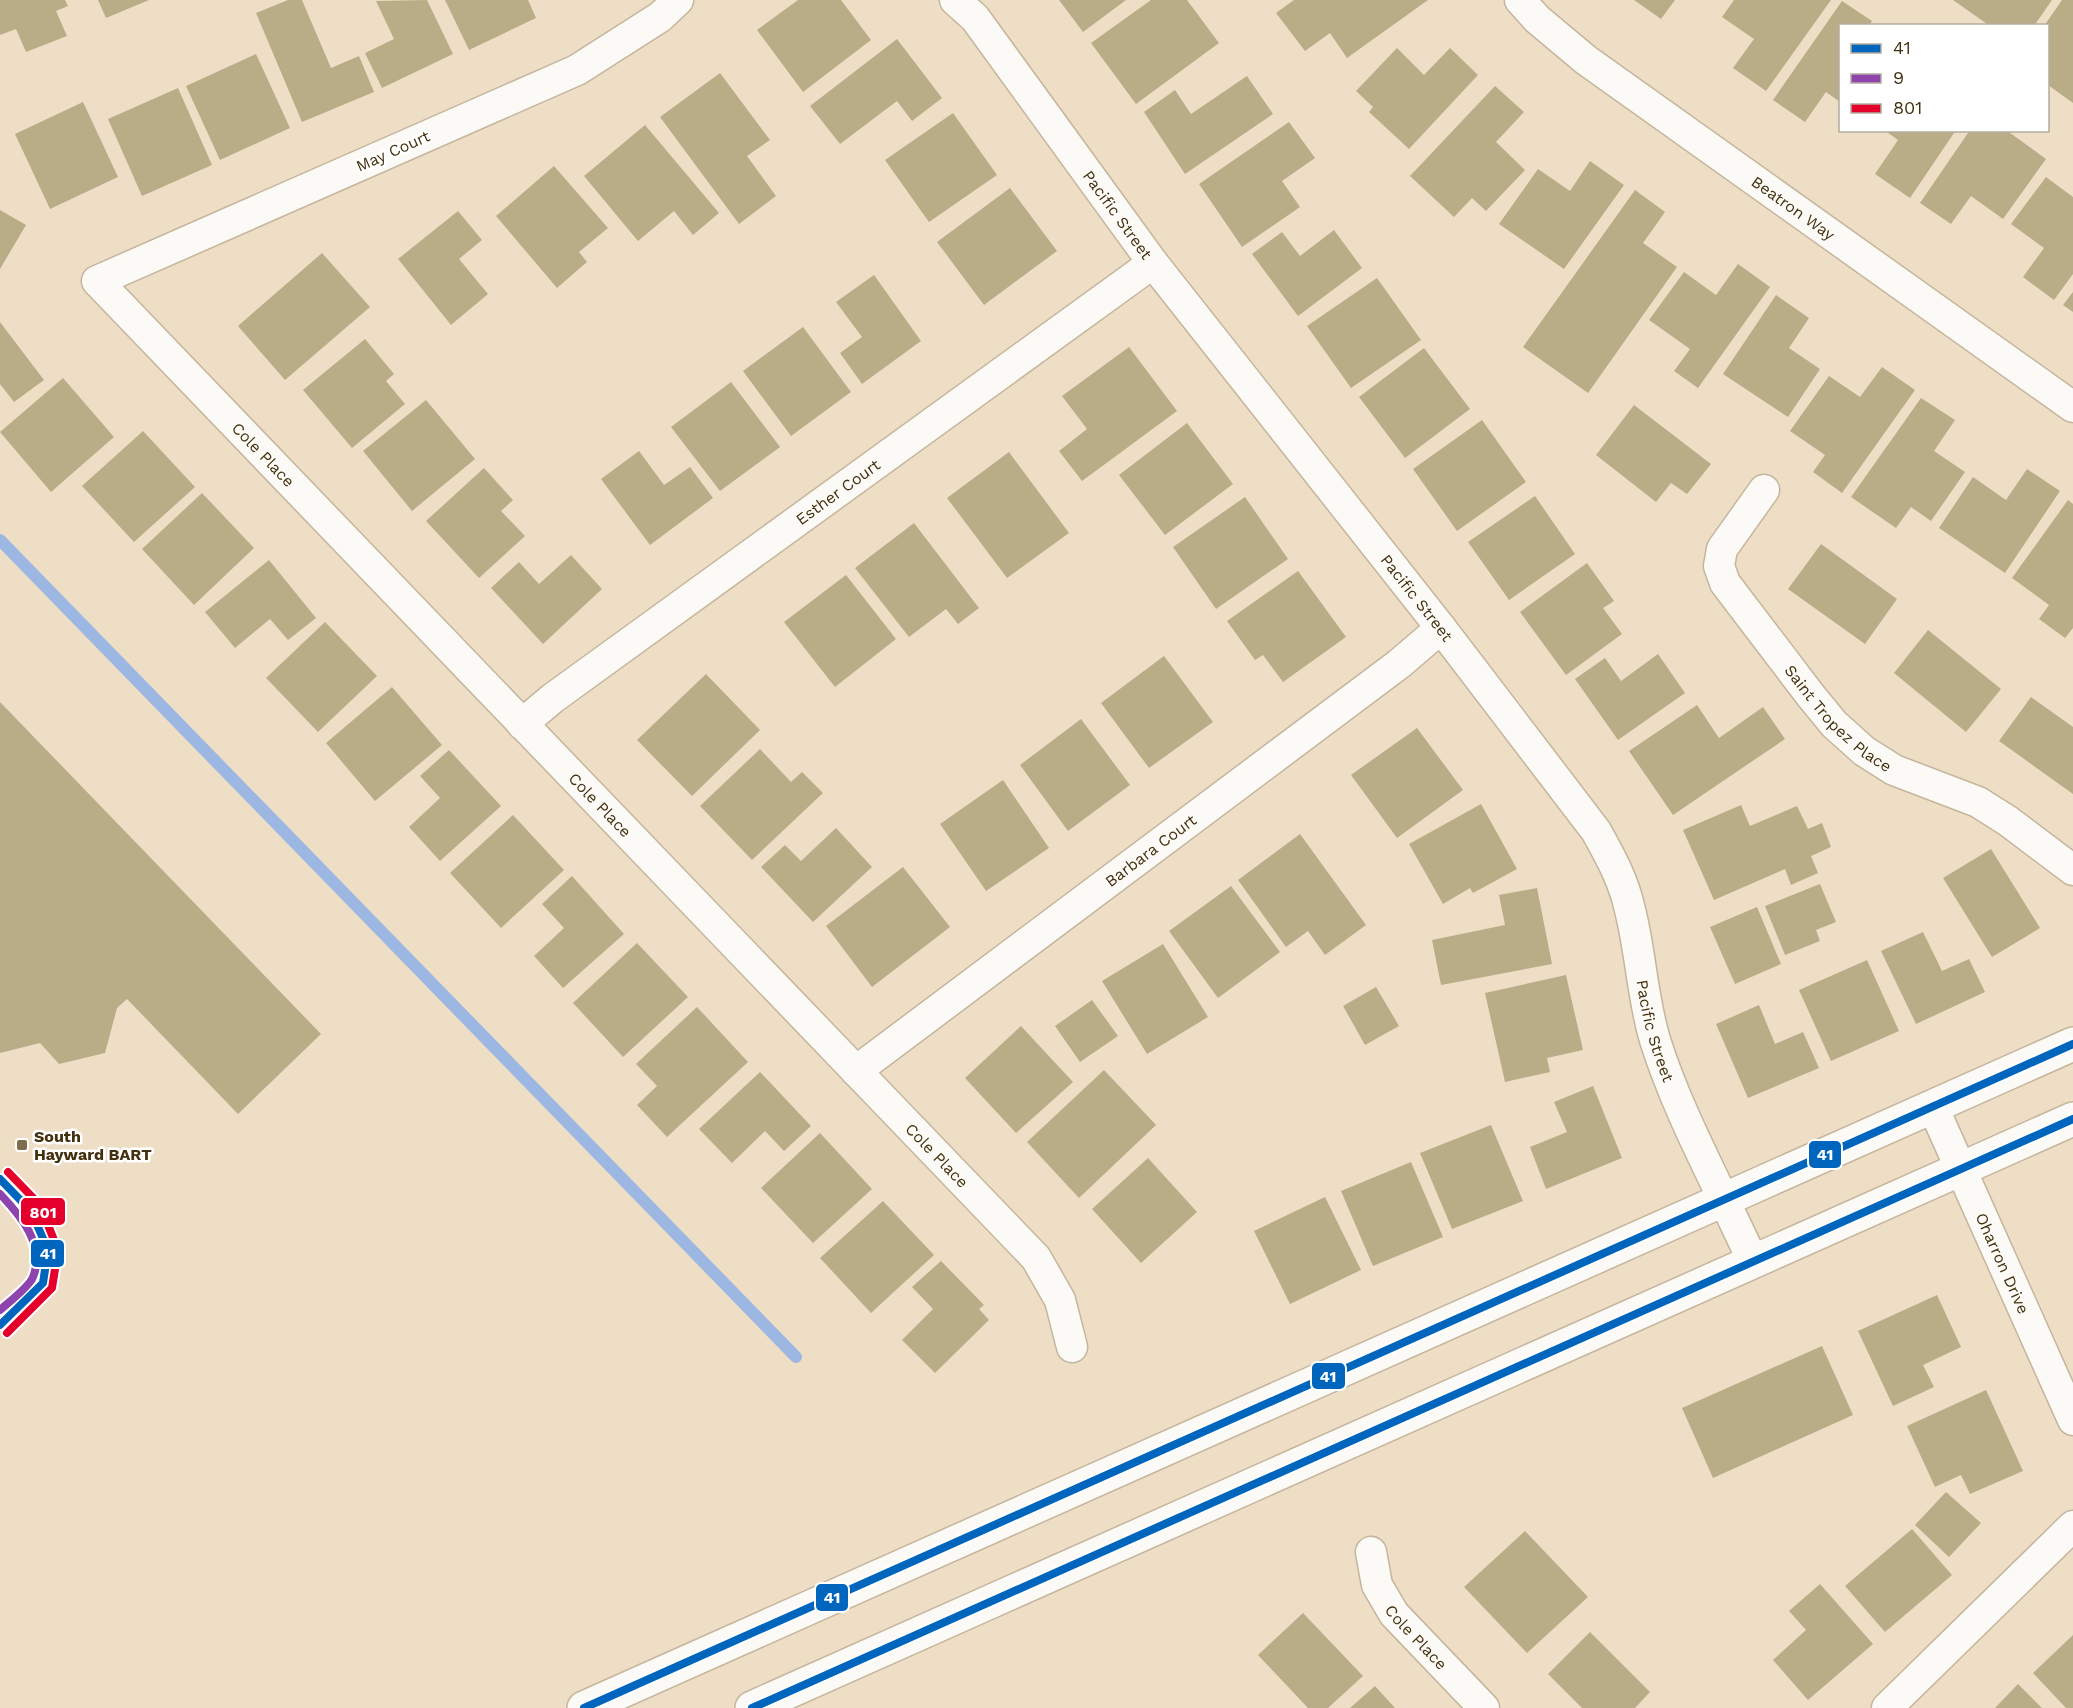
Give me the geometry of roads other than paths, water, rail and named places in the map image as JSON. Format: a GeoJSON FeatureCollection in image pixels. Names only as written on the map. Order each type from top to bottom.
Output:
{"type":"FeatureCollection","features":[{"type":"Feature","properties":{"kind":"main road"},"geometry":{"type":"LineString","coordinates":[[584,1708],[2073,1044]]}},
{"type":"Feature","properties":{"kind":"main road"},"geometry":{"type":"LineString","coordinates":[[752,1708],[2073,1119]]}},
{"type":"Feature","properties":{"kind":"street","name":"May Court"},"geometry":{"type":"LineString","coordinates":[[97,281],[577,70],[660,17],[678,0]]}},
{"type":"Feature","properties":{"kind":"street","name":"Pacific Street"},"geometry":{"type":"LineString","coordinates":[[955,0],[975,18],[1153,263],[1442,628],[1596,831],[1616,866],[1630,909],[1646,1005],[1656,1041],[1696,1140],[1753,1262]]}},
{"type":"Feature","properties":{"kind":"street","name":"Beatron Way"},"geometry":{"type":"LineString","coordinates":[[1520,0],[1537,19],[1586,60],[2073,407]]}},
{"type":"Feature","properties":{"kind":"street","name":"Esther Court"},"geometry":{"type":"LineString","coordinates":[[522,723],[1153,263]]}},
{"type":"Feature","properties":{"kind":"street","name":"Cole Place"},"geometry":{"type":"LineString","coordinates":[[97,281],[1036,1258],[1060,1300],[1072,1347]]}},
{"type":"Feature","properties":{"kind":"street","name":"Saint Tropez Place"},"geometry":{"type":"LineString","coordinates":[[1764,490],[1722,549],[1719,566],[1725,583],[1810,696],[1834,724],[1864,751],[1894,770],[1978,802],[2008,821],[2073,870]]}},
{"type":"Feature","properties":{"kind":"street","name":"Barbara Court"},"geometry":{"type":"LineString","coordinates":[[856,1071],[1399,664],[1442,628]]}},
{"type":"Feature","properties":{"kind":"street","name":"Oharron Drive"},"geometry":{"type":"LineString","coordinates":[[1933,1107],[2073,1420]]}},
{"type":"Feature","properties":{"kind":"street"},"geometry":{"type":"LineString","coordinates":[[1887,1708],[2073,1526]]}},
{"type":"Feature","properties":{"kind":"street","name":"Cole Place"},"geometry":{"type":"LineString","coordinates":[[1371,1552],[1377,1585],[1394,1614],[1484,1708]]}},
{"type":"Feature","properties":{"kind":"waterway"},"geometry":{"type":"LineString","coordinates":[[0,540],[796,1357]]}},
{"type":"Feature","properties":{"kind":"place","name":"South Hayward BART"},"geometry":{"type":"Point","coordinates":[22,1145]}}]}
